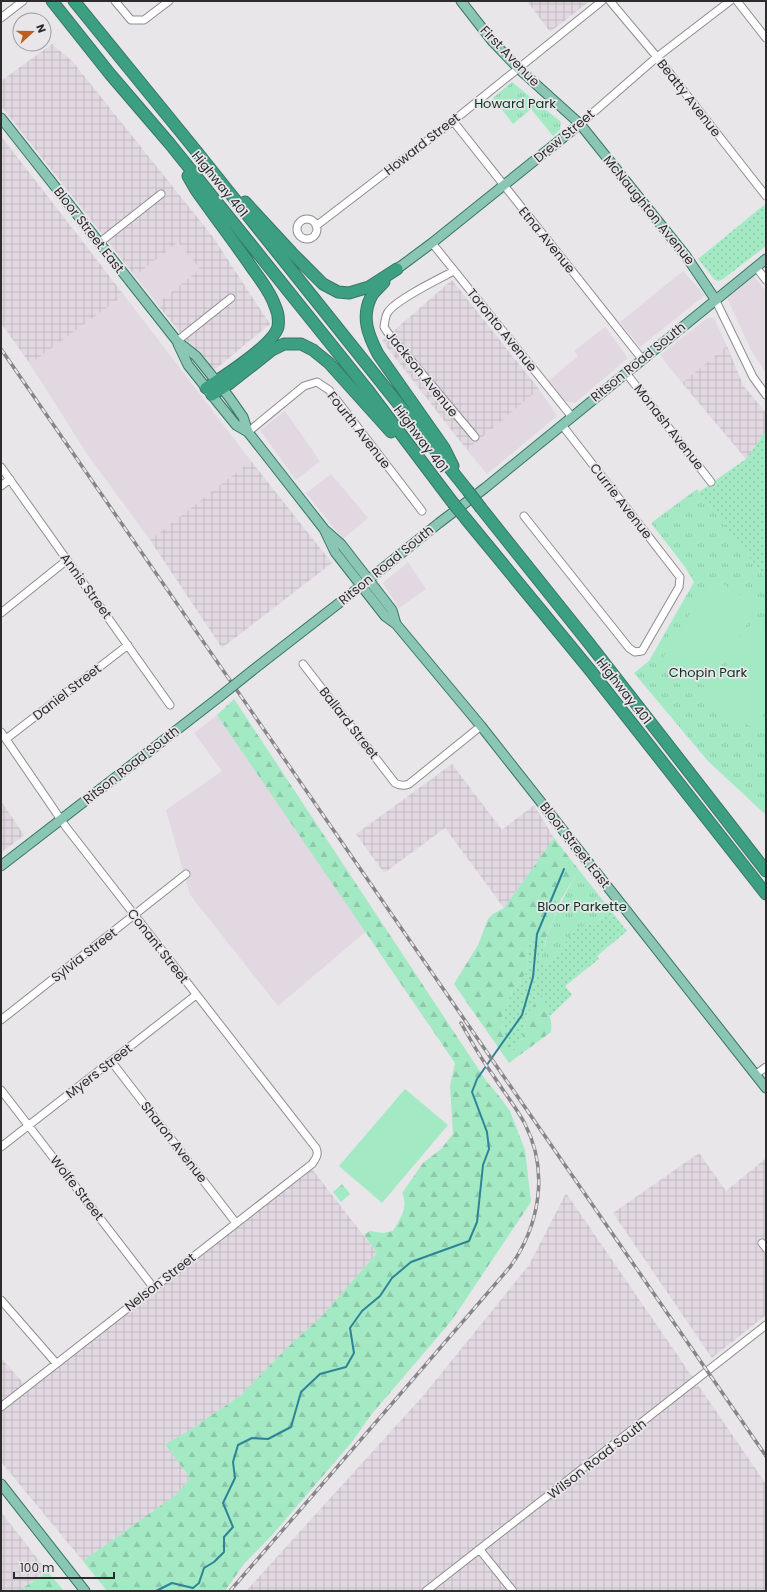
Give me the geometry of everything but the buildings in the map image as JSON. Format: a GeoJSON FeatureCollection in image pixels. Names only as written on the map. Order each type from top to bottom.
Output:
{"type":"FeatureCollection","features":[{"type":"Feature","properties":{"kind":"highway","name":"Highway 401"},"geometry":{"type":"LineString","coordinates":[[52,1],[110,74],[170,144],[367,389],[437,483],[590,670],[766,894]]}},
{"type":"Feature","properties":{"kind":"highway","name":"Highway 401"},"geometry":{"type":"LineString","coordinates":[[74,1],[197,152],[468,491],[588,642],[766,871]]}},
{"type":"Feature","properties":{"kind":"highway"},"geometry":{"type":"LineString","coordinates":[[170,144],[196,190],[266,287],[275,304],[278,315],[278,327],[274,335],[267,343],[219,385]]}},
{"type":"Feature","properties":{"kind":"highway"},"geometry":{"type":"LineString","coordinates":[[197,152],[323,284],[338,292],[349,293],[369,287],[397,269]]}},
{"type":"Feature","properties":{"kind":"highway"},"geometry":{"type":"LineString","coordinates":[[397,269],[372,295],[366,309],[366,325],[370,339],[378,354],[444,448],[459,481]]}},
{"type":"Feature","properties":{"kind":"highway"},"geometry":{"type":"LineString","coordinates":[[209,391],[272,350],[284,344],[301,344],[313,350],[328,363],[437,483]]}},
{"type":"Feature","properties":{"kind":"main road","name":"First Avenue"},"geometry":{"type":"LineString","coordinates":[[461,1],[493,42],[518,68],[580,124]]}},
{"type":"Feature","properties":{"kind":"main road","name":"Bloor Street East"},"geometry":{"type":"LineString","coordinates":[[1,118],[177,340],[196,356],[219,385],[243,417],[248,432],[324,529],[341,544],[392,610],[396,624]]}},
{"type":"Feature","properties":{"kind":"main road","name":"Drew Street"},"geometry":{"type":"LineString","coordinates":[[397,269],[432,243],[580,124]]}},
{"type":"Feature","properties":{"kind":"main road","name":"McNaughton Avenue"},"geometry":{"type":"LineString","coordinates":[[580,124],[686,256],[715,299]]}},
{"type":"Feature","properties":{"kind":"main road","name":"Ritson Road South"},"geometry":{"type":"LineString","coordinates":[[1,866],[485,488],[715,299],[766,259]]}},
{"type":"Feature","properties":{"kind":"main road","name":"Bloor Street East"},"geometry":{"type":"LineString","coordinates":[[177,340],[188,365],[236,425],[248,432]]}},
{"type":"Feature","properties":{"kind":"main road","name":"Bloor Street East"},"geometry":{"type":"LineString","coordinates":[[324,529],[335,552],[361,586],[385,616],[396,624],[482,726],[766,1088]]}},
{"type":"Feature","properties":{"kind":"main road"},"geometry":{"type":"LineString","coordinates":[[1,1484],[85,1591]]}},
{"type":"Feature","properties":{"kind":"street"},"geometry":{"type":"LineString","coordinates":[[1,18],[23,1]]}},
{"type":"Feature","properties":{"kind":"street"},"geometry":{"type":"LineString","coordinates":[[115,1],[131,20],[144,20],[169,1]]}},
{"type":"Feature","properties":{"kind":"street","name":"Howard Street"},"geometry":{"type":"LineString","coordinates":[[316,226],[453,121],[602,1]]}},
{"type":"Feature","properties":{"kind":"street","name":"Beatty Avenue"},"geometry":{"type":"LineString","coordinates":[[610,1],[657,57],[766,196]]}},
{"type":"Feature","properties":{"kind":"street","name":"Drew Street"},"geometry":{"type":"LineString","coordinates":[[580,124],[657,57],[730,1]]}},
{"type":"Feature","properties":{"kind":"street"},"geometry":{"type":"LineString","coordinates":[[737,1],[766,38]]}},
{"type":"Feature","properties":{"kind":"street","name":"Etna Avenue"},"geometry":{"type":"LineString","coordinates":[[453,121],[642,360]]}},
{"type":"Feature","properties":{"kind":"street"},"geometry":{"type":"LineString","coordinates":[[99,243],[161,194]]}},
{"type":"Feature","properties":{"kind":"street","name":"Toronto Avenue"},"geometry":{"type":"LineString","coordinates":[[432,243],[572,417]]}},
{"type":"Feature","properties":{"kind":"street"},"geometry":{"type":"LineString","coordinates":[[756,267],[766,280]]}},
{"type":"Feature","properties":{"kind":"street","name":"Jackson Avenue"},"geometry":{"type":"LineString","coordinates":[[454,271],[420,289],[393,306],[387,313],[384,327],[475,438]]}},
{"type":"Feature","properties":{"kind":"street"},"geometry":{"type":"LineString","coordinates":[[177,340],[231,298]]}},
{"type":"Feature","properties":{"kind":"street"},"geometry":{"type":"LineString","coordinates":[[715,299],[753,377],[766,395]]}},
{"type":"Feature","properties":{"kind":"street","name":"Monash Avenue"},"geometry":{"type":"LineString","coordinates":[[626,373],[711,482]]}},
{"type":"Feature","properties":{"kind":"street","name":"Fourth Avenue"},"geometry":{"type":"LineString","coordinates":[[248,432],[304,386],[317,382],[329,390],[422,511]]}},
{"type":"Feature","properties":{"kind":"street","name":"Currie Avenue"},"geometry":{"type":"LineString","coordinates":[[524,516],[629,648],[634,652],[642,651],[679,586],[680,577],[562,425]]}},
{"type":"Feature","properties":{"kind":"street","name":"Annis Street"},"geometry":{"type":"LineString","coordinates":[[1,467],[170,705]]}},
{"type":"Feature","properties":{"kind":"street"},"geometry":{"type":"LineString","coordinates":[[1,486],[10,479]]}},
{"type":"Feature","properties":{"kind":"street"},"geometry":{"type":"LineString","coordinates":[[1,613],[67,560]]}},
{"type":"Feature","properties":{"kind":"street","name":"Daniel Street"},"geometry":{"type":"LineString","coordinates":[[6,739],[128,644]]}},
{"type":"Feature","properties":{"kind":"street","name":"Ballard Street"},"geometry":{"type":"LineString","coordinates":[[303,664],[395,783],[402,786],[409,784],[482,726]]}},
{"type":"Feature","properties":{"kind":"street","name":"Conant Street"},"geometry":{"type":"LineString","coordinates":[[1,732],[60,820],[316,1148],[318,1152],[317,1157]]}},
{"type":"Feature","properties":{"kind":"street","name":"Sylvia Street"},"geometry":{"type":"LineString","coordinates":[[1,1020],[186,874]]}},
{"type":"Feature","properties":{"kind":"street","name":"Myers Street"},"geometry":{"type":"LineString","coordinates":[[1,1147],[196,996]]}},
{"type":"Feature","properties":{"kind":"street","name":"Sharon Avenue"},"geometry":{"type":"LineString","coordinates":[[112,1061],[236,1223]]}},
{"type":"Feature","properties":{"kind":"street"},"geometry":{"type":"LineString","coordinates":[[755,1075],[766,1067]]}},
{"type":"Feature","properties":{"kind":"street","name":"Wolfe Street"},"geometry":{"type":"LineString","coordinates":[[1,1090],[153,1287]]}},
{"type":"Feature","properties":{"kind":"street","name":"Nelson Street"},"geometry":{"type":"LineString","coordinates":[[1,1407],[312,1164],[317,1157]]}},
{"type":"Feature","properties":{"kind":"street"},"geometry":{"type":"LineString","coordinates":[[1,1300],[56,1364]]}},
{"type":"Feature","properties":{"kind":"street","name":"Wilson Road South"},"geometry":{"type":"LineString","coordinates":[[426,1591],[766,1326]]}},
{"type":"Feature","properties":{"kind":"street"},"geometry":{"type":"LineString","coordinates":[[480,1550],[513,1591]]}},
{"type":"Feature","properties":{"kind":"shaded area"},"geometry":{"type":"Polygon","coordinates":[[[527,1],[590,1],[550,32],[527,1]]]}},
{"type":"Feature","properties":{"kind":"shaded area"},"geometry":{"type":"Polygon","coordinates":[[[52,44],[73,62],[213,237],[270,324],[212,372],[157,304],[200,269],[178,242],[135,276],[1,106],[1,81],[41,52],[52,52],[52,44]]]}},
{"type":"Feature","properties":{"kind":"shaded area"},"geometry":{"type":"Polygon","coordinates":[[[1,136],[124,295],[30,364],[1,323],[1,136]]]}},
{"type":"Feature","properties":{"kind":"shaded area"},"geometry":{"type":"Polygon","coordinates":[[[178,241],[200,269],[157,304],[135,276],[178,241]]]}},
{"type":"Feature","properties":{"kind":"shaded area"},"geometry":{"type":"Polygon","coordinates":[[[683,271],[705,295],[640,347],[620,322],[683,271]]]}},
{"type":"Feature","properties":{"kind":"shaded area"},"geometry":{"type":"Polygon","coordinates":[[[754,276],[766,291],[766,373],[751,350],[727,298],[754,276]]]}},
{"type":"Feature","properties":{"kind":"shaded area"},"geometry":{"type":"Polygon","coordinates":[[[452,280],[539,389],[467,450],[382,341],[452,280]]]}},
{"type":"Feature","properties":{"kind":"shaded area"},"geometry":{"type":"Polygon","coordinates":[[[124,295],[251,461],[150,540],[87,454],[30,364],[124,295]]]}},
{"type":"Feature","properties":{"kind":"shaded area"},"geometry":{"type":"Polygon","coordinates":[[[707,318],[714,318],[727,346],[682,383],[660,355],[707,318]]]}},
{"type":"Feature","properties":{"kind":"shaded area"},"geometry":{"type":"Polygon","coordinates":[[[605,327],[628,358],[575,403],[565,401],[548,381],[578,356],[574,351],[605,327]]]}},
{"type":"Feature","properties":{"kind":"shaded area"},"geometry":{"type":"Polygon","coordinates":[[[727,346],[743,385],[766,413],[766,431],[746,459],[682,383],[727,346]]]}},
{"type":"Feature","properties":{"kind":"shaded area"},"geometry":{"type":"Polygon","coordinates":[[[539,389],[557,416],[487,474],[467,450],[539,389]]]}},
{"type":"Feature","properties":{"kind":"shaded area"},"geometry":{"type":"Polygon","coordinates":[[[285,411],[320,461],[296,480],[260,430],[285,411]]]}},
{"type":"Feature","properties":{"kind":"shaded area"},"geometry":{"type":"Polygon","coordinates":[[[251,461],[332,563],[222,648],[150,540],[251,461]]]}},
{"type":"Feature","properties":{"kind":"shaded area"},"geometry":{"type":"Polygon","coordinates":[[[331,474],[368,518],[343,539],[306,493],[331,474]]]}},
{"type":"Feature","properties":{"kind":"shaded area"},"geometry":{"type":"Polygon","coordinates":[[[408,562],[426,589],[399,608],[383,583],[408,562]]]}},
{"type":"Feature","properties":{"kind":"shaded area"},"geometry":{"type":"Polygon","coordinates":[[[217,715],[368,930],[278,1006],[190,895],[166,810],[222,771],[194,733],[217,715]]]}},
{"type":"Feature","properties":{"kind":"shaded area"},"geometry":{"type":"Polygon","coordinates":[[[452,764],[502,830],[534,805],[554,838],[504,908],[445,828],[384,873],[356,834],[452,764]]]}},
{"type":"Feature","properties":{"kind":"shaded area"},"geometry":{"type":"Polygon","coordinates":[[[1,801],[24,835],[1,853],[1,801]]]}},
{"type":"Feature","properties":{"kind":"shaded area"},"geometry":{"type":"Polygon","coordinates":[[[699,1153],[726,1191],[765,1159],[766,1160],[766,1315],[712,1358],[613,1213],[699,1153]]]}},
{"type":"Feature","properties":{"kind":"shaded area"},"geometry":{"type":"Polygon","coordinates":[[[312,1169],[377,1253],[323,1315],[287,1348],[241,1395],[187,1432],[165,1444],[190,1478],[177,1494],[83,1561],[1,1462],[1,1358],[27,1387],[312,1169]]]}},
{"type":"Feature","properties":{"kind":"shaded area"},"geometry":{"type":"Polygon","coordinates":[[[566,1193],[766,1484],[766,1591],[246,1591],[423,1396],[529,1265],[566,1193]]]}},
{"type":"Feature","properties":{"kind":"shaded area"},"geometry":{"type":"Polygon","coordinates":[[[1,1512],[48,1572],[18,1591],[1,1591],[1,1512]]]}},
{"type":"Feature","properties":{"kind":"green space","name":"Howard Park"},"geometry":{"type":"Polygon","coordinates":[[[512,82],[561,122],[560,130],[553,136],[531,109],[513,124],[493,98],[512,82]]]}},
{"type":"Feature","properties":{"kind":"green space"},"geometry":{"type":"Polygon","coordinates":[[[764,205],[766,208],[766,246],[723,279],[719,281],[715,280],[698,259],[764,205]]]}},
{"type":"Feature","properties":{"kind":"green space"},"geometry":{"type":"Polygon","coordinates":[[[766,431],[766,579],[699,492],[746,459],[766,431]]]}},
{"type":"Feature","properties":{"kind":"green space","name":"Chopin Park"},"geometry":{"type":"Polygon","coordinates":[[[697,489],[766,579],[766,815],[708,761],[634,673],[649,661],[694,582],[685,567],[651,523],[697,489]]]}},
{"type":"Feature","properties":{"kind":"green space"},"geometry":{"type":"Polygon","coordinates":[[[712,577],[758,606],[708,688],[662,659],[712,577]]]}},
{"type":"Feature","properties":{"kind":"green space"},"geometry":{"type":"Polygon","coordinates":[[[752,622],[766,630],[766,710],[755,729],[707,700],[752,622]]]}},
{"type":"Feature","properties":{"kind":"green space"},"geometry":{"type":"Polygon","coordinates":[[[234,699],[487,1082],[510,1111],[525,1150],[531,1202],[452,1320],[371,1415],[352,1442],[273,1534],[244,1564],[225,1591],[107,1591],[83,1561],[177,1494],[190,1478],[165,1444],[187,1432],[241,1395],[287,1348],[323,1315],[377,1253],[364,1235],[370,1231],[383,1233],[393,1231],[403,1213],[405,1203],[402,1193],[423,1163],[441,1149],[453,1134],[450,1086],[455,1063],[217,715],[234,699]]]}},
{"type":"Feature","properties":{"kind":"green space"},"geometry":{"type":"Polygon","coordinates":[[[554,838],[579,870],[561,899],[546,938],[532,942],[528,946],[527,972],[512,991],[502,1017],[503,1035],[514,1051],[521,1042],[528,1013],[541,994],[550,1017],[551,1032],[509,1063],[454,984],[478,945],[488,919],[493,914],[504,908],[554,838]]]}},
{"type":"Feature","properties":{"kind":"green space","name":"Bloor Parkette"},"geometry":{"type":"Polygon","coordinates":[[[579,870],[612,912],[595,922],[579,927],[574,931],[547,967],[541,958],[548,934],[562,901],[579,870]]]}},
{"type":"Feature","properties":{"kind":"green space"},"geometry":{"type":"Polygon","coordinates":[[[612,912],[627,931],[597,956],[599,959],[565,986],[572,995],[550,1016],[541,995],[528,1013],[521,1042],[514,1051],[503,1035],[502,1017],[512,991],[527,972],[528,946],[532,942],[546,938],[541,958],[547,966],[574,931],[579,927],[595,922],[612,912]]]}},
{"type":"Feature","properties":{"kind":"green space"},"geometry":{"type":"Polygon","coordinates":[[[405,1089],[448,1125],[382,1203],[339,1166],[405,1089]]]}},
{"type":"Feature","properties":{"kind":"green space"},"geometry":{"type":"Polygon","coordinates":[[[342,1184],[350,1194],[341,1202],[333,1192],[342,1184]]]}},
{"type":"Feature","properties":{"kind":"green space"},"geometry":{"type":"Polygon","coordinates":[[[48,1572],[64,1591],[18,1591],[48,1572]]]}},
{"type":"Feature","properties":{"kind":"waterway"},"geometry":{"type":"LineString","coordinates":[[156,1591],[172,1583],[193,1588],[199,1583],[204,1568],[214,1562],[224,1552],[224,1537],[233,1527],[223,1503],[235,1478],[233,1462],[238,1445],[252,1438],[268,1439],[291,1427],[301,1392],[320,1374],[346,1367],[354,1353],[350,1328],[362,1311],[380,1296],[392,1278],[411,1262],[469,1241],[477,1222],[483,1165],[489,1149],[487,1132],[472,1092],[477,1079],[522,1015],[533,977],[537,934],[564,869]]}},
{"type":"Feature","properties":{"kind":"railway"},"geometry":{"type":"LineString","coordinates":[[1,349],[766,1456]]}},
{"type":"Feature","properties":{"kind":"railway"},"geometry":{"type":"LineString","coordinates":[[230,1591],[510,1267],[528,1234],[538,1197],[539,1179],[537,1160],[532,1142],[525,1124],[514,1105],[480,1056],[461,1023]]}}]}
